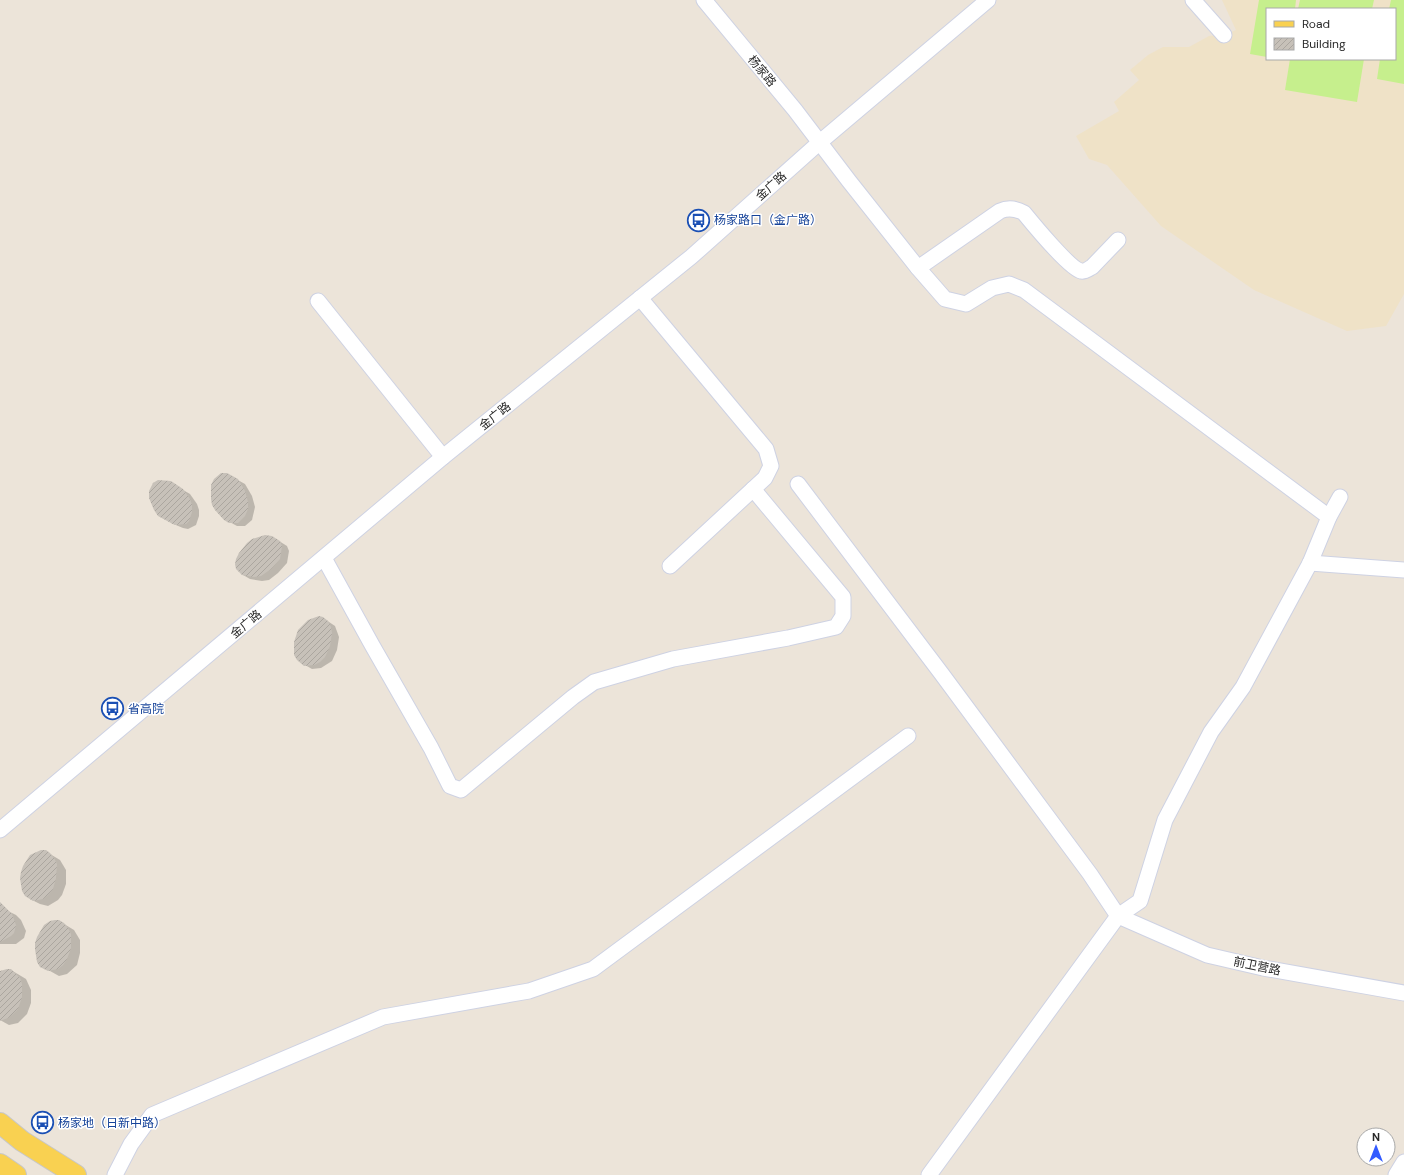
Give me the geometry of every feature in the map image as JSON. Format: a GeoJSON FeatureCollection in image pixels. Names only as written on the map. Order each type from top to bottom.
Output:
{"type":"FeatureCollection","features":[{"type":"Feature","properties":{"kind":"main road"},"geometry":{"type":"LineString","coordinates":[[2,1128],[76,1175]]}},
{"type":"Feature","properties":{"kind":"main road"},"geometry":{"type":"LineString","coordinates":[[0,1164],[16,1175]]}},
{"type":"Feature","properties":{"kind":"street","name":"杨家路"},"geometry":{"type":"LineString","coordinates":[[704,0],[820,142],[848,181],[918,268],[945,299],[966,304],[992,288],[1009,284],[1024,290],[1329,517]]}},
{"type":"Feature","properties":{"kind":"street","name":"金广路"},"geometry":{"type":"LineString","coordinates":[[0,830],[443,457],[691,257],[820,142],[988,0]]}},
{"type":"Feature","properties":{"kind":"street"},"geometry":{"type":"LineString","coordinates":[[1193,0],[1224,35]]}},
{"type":"Feature","properties":{"kind":"street"},"geometry":{"type":"LineString","coordinates":[[918,268],[1006,208],[1018,210],[1024,213],[1070,265],[1081,271],[1092,267],[1118,240]]}},
{"type":"Feature","properties":{"kind":"street"},"geometry":{"type":"LineString","coordinates":[[640,298],[766,449],[771,466],[766,478],[670,566]]}},
{"type":"Feature","properties":{"kind":"street"},"geometry":{"type":"LineString","coordinates":[[318,301],[443,457]]}},
{"type":"Feature","properties":{"kind":"street"},"geometry":{"type":"LineString","coordinates":[[798,484],[946,679],[1090,874],[1118,916]]}},
{"type":"Feature","properties":{"kind":"street"},"geometry":{"type":"LineString","coordinates":[[324,558],[431,748],[450,786],[461,790],[573,697],[594,682],[673,659],[788,638],[836,627],[843,616],[843,597],[753,489]]}},
{"type":"Feature","properties":{"kind":"street"},"geometry":{"type":"LineString","coordinates":[[929,1175],[1118,916],[1140,901],[1165,820],[1211,732],[1243,687],[1310,563],[1329,517],[1340,498]]}},
{"type":"Feature","properties":{"kind":"street"},"geometry":{"type":"LineString","coordinates":[[1310,563],[1404,570]]}},
{"type":"Feature","properties":{"kind":"street"},"geometry":{"type":"LineString","coordinates":[[115,1175],[131,1144],[152,1115],[383,1017],[529,991],[593,968],[908,736]]}},
{"type":"Feature","properties":{"kind":"street","name":"前卫营路"},"geometry":{"type":"LineString","coordinates":[[1118,916],[1207,955],[1263,968],[1404,992]]}},
{"type":"Feature","properties":{"kind":"street"},"geometry":{"type":"LineString","coordinates":[[1396,1175],[1404,1162]]}},
{"type":"Feature","properties":{"kind":"shaded area"},"geometry":{"type":"Polygon","coordinates":[[[1222,0],[1404,0],[1404,294],[1386,326],[1347,331],[1254,290],[1161,226],[1107,165],[1089,159],[1076,136],[1119,111],[1114,102],[1139,80],[1130,70],[1148,55],[1163,47],[1189,47],[1209,36],[1224,35],[1236,30],[1222,0]]]}},
{"type":"Feature","properties":{"kind":"green space"},"geometry":{"type":"Polygon","coordinates":[[[1259,0],[1296,0],[1295,8],[1266,8],[1266,57],[1250,54],[1259,0]]]}},
{"type":"Feature","properties":{"kind":"green space"},"geometry":{"type":"Polygon","coordinates":[[[1300,0],[1374,0],[1372,8],[1298,8],[1300,0]]]}},
{"type":"Feature","properties":{"kind":"green space"},"geometry":{"type":"Polygon","coordinates":[[[1391,0],[1404,0],[1404,84],[1377,79],[1380,60],[1396,60],[1396,8],[1389,8],[1391,0]]]}},
{"type":"Feature","properties":{"kind":"green space"},"geometry":{"type":"Polygon","coordinates":[[[1290,60],[1364,60],[1357,102],[1285,90],[1290,60]]]}},
{"type":"Feature","properties":{"kind":"building"},"geometry":{"type":"Polygon","coordinates":[[[221,473],[227,473],[238,479],[245,491],[248,509],[245,516],[238,523],[229,523],[224,520],[212,505],[211,485],[214,479],[221,473]]]}},
{"type":"Feature","properties":{"kind":"building"},"geometry":{"type":"Polygon","coordinates":[[[158,480],[171,481],[183,489],[190,499],[192,512],[189,521],[186,524],[175,525],[158,516],[154,510],[149,498],[149,491],[153,483],[158,480]]]}},
{"type":"Feature","properties":{"kind":"building"},"geometry":{"type":"Polygon","coordinates":[[[265,535],[272,536],[280,541],[282,546],[280,559],[271,569],[261,576],[254,577],[242,575],[236,569],[235,564],[239,553],[252,539],[265,535]]]}},
{"type":"Feature","properties":{"kind":"building"},"geometry":{"type":"Polygon","coordinates":[[[319,616],[328,621],[331,627],[332,633],[330,646],[325,657],[320,662],[314,665],[304,666],[294,655],[294,642],[298,630],[308,620],[319,616]]]}},
{"type":"Feature","properties":{"kind":"building"},"geometry":{"type":"Polygon","coordinates":[[[41,850],[46,850],[54,858],[57,864],[56,878],[53,889],[48,895],[43,899],[33,901],[25,896],[22,891],[20,878],[23,866],[30,855],[41,850]]]}},
{"type":"Feature","properties":{"kind":"building"},"geometry":{"type":"Polygon","coordinates":[[[0,902],[12,914],[16,925],[14,933],[0,942],[0,902]]]}},
{"type":"Feature","properties":{"kind":"building"},"geometry":{"type":"Polygon","coordinates":[[[55,920],[59,920],[64,923],[68,928],[71,934],[71,948],[63,965],[58,969],[48,971],[40,967],[37,962],[35,943],[44,925],[55,920]]]}},
{"type":"Feature","properties":{"kind":"building"},"geometry":{"type":"Polygon","coordinates":[[[11,969],[20,978],[22,984],[22,997],[18,1009],[8,1018],[0,1021],[0,971],[11,969]]]}},
{"type":"Feature","properties":{"kind":"place","name":"杨家路口（金广路）"},"geometry":{"type":"Point","coordinates":[699,220]}},
{"type":"Feature","properties":{"kind":"place","name":"省高院"},"geometry":{"type":"Point","coordinates":[113,709]}},
{"type":"Feature","properties":{"kind":"place","name":"杨家地（日新中路）"},"geometry":{"type":"Point","coordinates":[42,1123]}}]}
